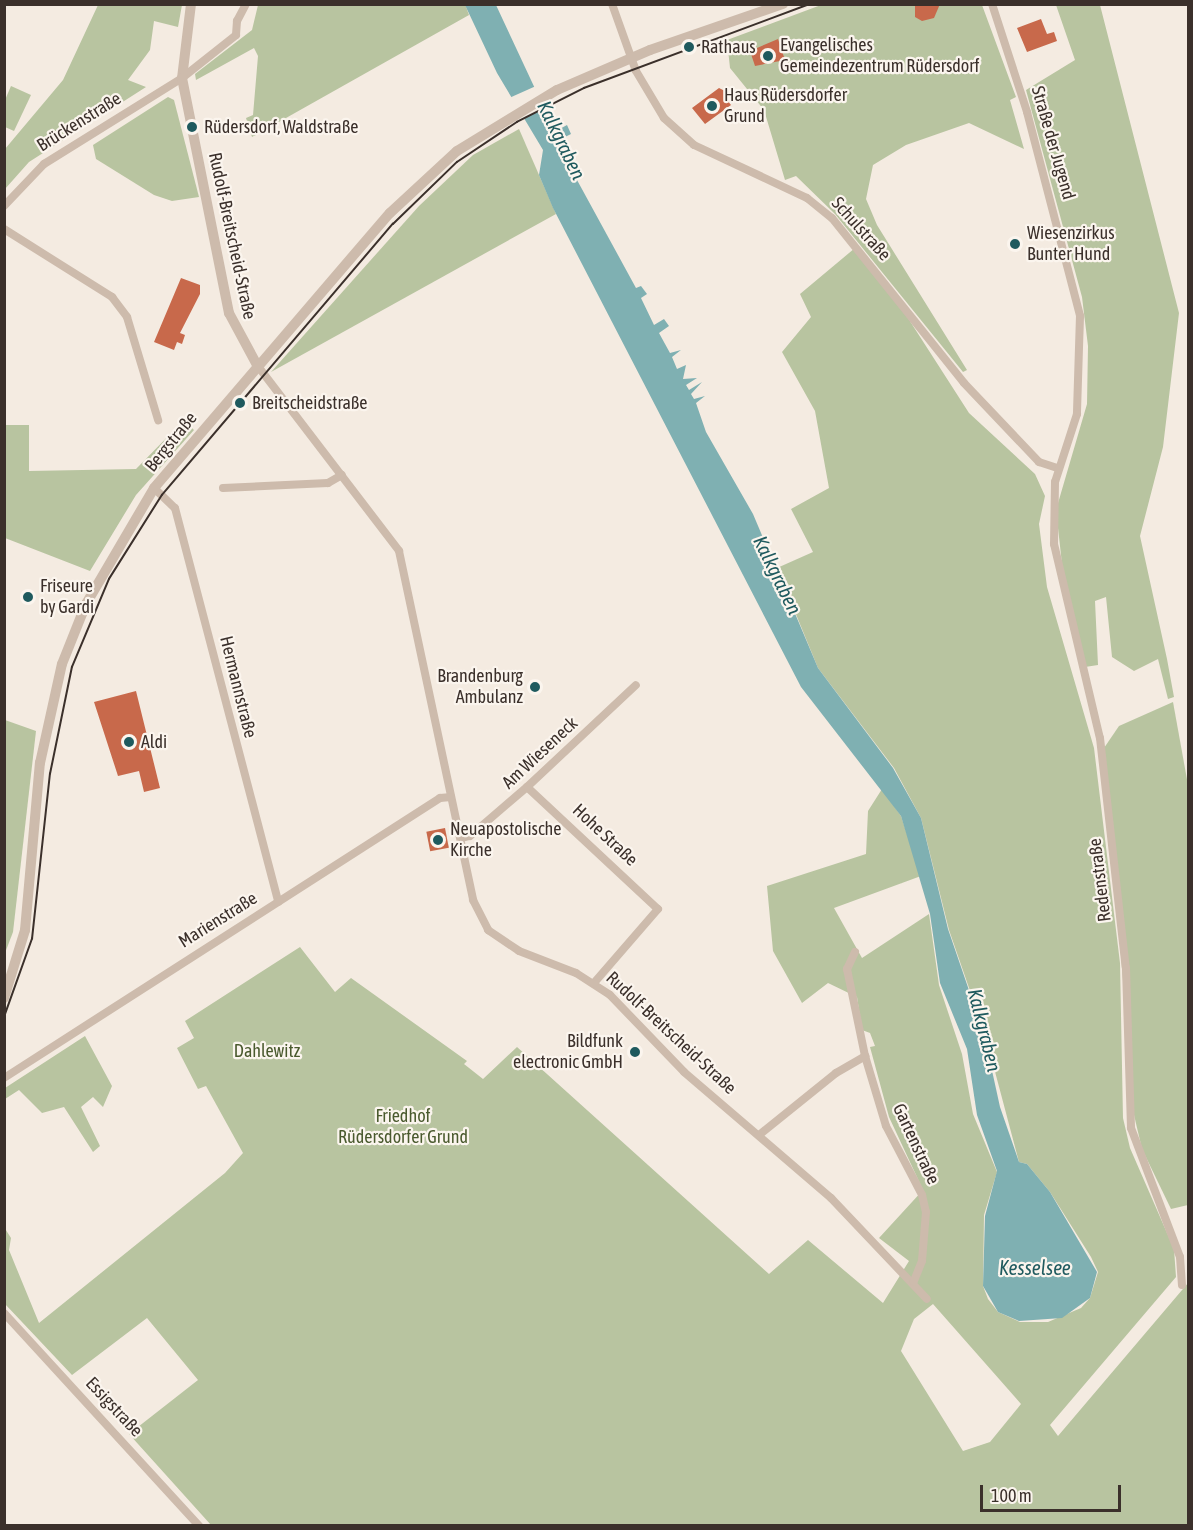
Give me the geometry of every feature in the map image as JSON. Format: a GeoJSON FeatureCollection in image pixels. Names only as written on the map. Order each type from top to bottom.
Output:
{"type":"FeatureCollection","features":[{"type":"Feature","properties":{"kind":"street","name":"Rudolf-Breitscheid-Straße"},"geometry":{"type":"LineString","coordinates":[[191,4],[182,78],[227,307],[237,336],[256,366],[399,551],[473,900],[488,930],[519,951],[594,983],[684,1072],[759,1135],[914,1281],[927,1299]]}},
{"type":"Feature","properties":{"kind":"street","name":"Brückenstraße"},"geometry":{"type":"LineString","coordinates":[[4,206],[44,164],[182,78],[236,35],[237,21],[246,4]]}},
{"type":"Feature","properties":{"kind":"street","name":"Schulstraße"},"geometry":{"type":"LineString","coordinates":[[612,4],[631,58],[664,118],[687,139],[807,198],[832,218],[964,383],[1039,462],[1058,468]]}},
{"type":"Feature","properties":{"kind":"street","name":"Bergstraße"},"geometry":{"type":"LineString","coordinates":[[4,998],[25,930],[40,763],[62,664],[86,603],[154,488],[256,366],[390,213],[472,140],[542,97],[614,65],[769,7],[783,4]]}},
{"type":"Feature","properties":{"kind":"street","name":"Straße der Jugend"},"geometry":{"type":"LineString","coordinates":[[992,4],[1027,112],[1080,316],[1077,414],[1058,468]]}},
{"type":"Feature","properties":{"kind":"street"},"geometry":{"type":"LineString","coordinates":[[4,229],[112,297],[127,317],[158,420]]}},
{"type":"Feature","properties":{"kind":"street","name":"Redenstraße"},"geometry":{"type":"LineString","coordinates":[[1058,468],[1051,509],[1054,544],[1100,738],[1123,931],[1131,1128],[1180,1257],[1182,1285]]}},
{"type":"Feature","properties":{"kind":"street"},"geometry":{"type":"LineString","coordinates":[[223,488],[328,483],[342,475]]}},
{"type":"Feature","properties":{"kind":"street","name":"Hermannstraße"},"geometry":{"type":"LineString","coordinates":[[154,488],[176,508],[278,902]]}},
{"type":"Feature","properties":{"kind":"street","name":"Am Wieseneck"},"geometry":{"type":"LineString","coordinates":[[461,838],[470,836],[528,788],[636,685]]}},
{"type":"Feature","properties":{"kind":"street","name":"Hohe Straße"},"geometry":{"type":"LineString","coordinates":[[528,788],[658,909],[594,983]]}},
{"type":"Feature","properties":{"kind":"street","name":"Marienstraße"},"geometry":{"type":"LineString","coordinates":[[4,1078],[440,798],[451,797]]}},
{"type":"Feature","properties":{"kind":"street","name":"Gartenstraße"},"geometry":{"type":"LineString","coordinates":[[855,952],[847,969],[865,1056],[886,1126],[922,1195],[922,1261],[914,1281]]}},
{"type":"Feature","properties":{"kind":"street"},"geometry":{"type":"LineString","coordinates":[[759,1135],[836,1073],[865,1056]]}},
{"type":"Feature","properties":{"kind":"street","name":"Essigstraße"},"geometry":{"type":"LineString","coordinates":[[4,1313],[199,1526]]}},
{"type":"Feature","properties":{"kind":"green space"},"geometry":{"type":"Polygon","coordinates":[[[465,4],[469,15],[252,137],[246,118],[253,115],[258,56],[254,48],[196,80],[195,74],[252,30],[258,5],[465,4]]]}},
{"type":"Feature","properties":{"kind":"green space"},"geometry":{"type":"Polygon","coordinates":[[[98,5],[182,5],[178,27],[154,21],[150,50],[128,80],[146,87],[29,162],[5,189],[5,149],[63,80],[98,5]]]}},
{"type":"Feature","properties":{"kind":"green space"},"geometry":{"type":"Polygon","coordinates":[[[821,5],[982,5],[1016,97],[1010,100],[1024,149],[969,123],[906,145],[873,165],[866,199],[877,225],[967,370],[963,372],[835,214],[796,176],[785,180],[764,110],[730,68],[727,40],[821,5]]]}},
{"type":"Feature","properties":{"kind":"green space"},"geometry":{"type":"Polygon","coordinates":[[[1056,5],[1100,5],[1179,313],[1163,447],[1140,536],[1174,697],[1168,699],[1158,659],[1134,671],[1112,657],[1106,597],[1095,601],[1098,665],[1085,667],[1062,564],[1056,510],[1087,404],[1088,346],[1082,297],[1026,90],[1075,60],[1056,5]]]}},
{"type":"Feature","properties":{"kind":"green space"},"geometry":{"type":"Polygon","coordinates":[[[11,86],[31,95],[14,131],[5,127],[5,100],[11,86]]]}},
{"type":"Feature","properties":{"kind":"green space"},"geometry":{"type":"Polygon","coordinates":[[[168,97],[174,100],[199,197],[172,201],[154,195],[96,159],[93,145],[168,97]]]}},
{"type":"Feature","properties":{"kind":"green space"},"geometry":{"type":"Polygon","coordinates":[[[519,129],[556,214],[271,372],[419,206],[473,155],[519,129]]]}},
{"type":"Feature","properties":{"kind":"green space"},"geometry":{"type":"Polygon","coordinates":[[[855,248],[897,301],[969,413],[1035,474],[1045,496],[1039,524],[1047,587],[1094,748],[1120,963],[1123,1118],[1130,1148],[1174,1249],[1176,1277],[1050,1425],[1058,1436],[1188,1283],[1188,1525],[211,1525],[129,1434],[198,1380],[147,1318],[72,1375],[5,1304],[4,1227],[11,1238],[9,1250],[39,1323],[225,1173],[243,1153],[206,1086],[198,1089],[177,1048],[194,1038],[185,1021],[300,947],[335,992],[351,978],[467,1061],[464,1064],[483,1079],[517,1047],[769,1274],[808,1240],[883,1303],[909,1261],[879,1238],[923,1190],[889,1117],[870,1047],[875,1046],[870,1033],[862,1030],[857,997],[828,983],[802,1003],[773,951],[767,886],[866,854],[868,811],[882,789],[901,816],[921,876],[834,908],[862,958],[929,914],[939,985],[962,1054],[973,1114],[997,1172],[984,1215],[983,1286],[988,1299],[998,1312],[1020,1322],[1048,1322],[1081,1308],[1090,1298],[1098,1272],[1091,1257],[1050,1192],[1027,1164],[1019,1162],[985,1034],[949,930],[921,818],[894,768],[818,668],[777,568],[813,552],[791,509],[829,488],[815,411],[782,352],[811,317],[800,294],[855,248]],[[933,1304],[914,1319],[901,1351],[963,1451],[990,1442],[1021,1404],[933,1304]]]}},
{"type":"Feature","properties":{"kind":"green space"},"geometry":{"type":"Polygon","coordinates":[[[184,420],[194,430],[136,495],[90,571],[5,538],[5,425],[29,425],[29,471],[136,469],[184,420]]]}},
{"type":"Feature","properties":{"kind":"green space"},"geometry":{"type":"Polygon","coordinates":[[[1173,702],[1188,785],[1188,1205],[1171,1209],[1142,1149],[1134,1115],[1104,748],[1119,726],[1173,702]]]}},
{"type":"Feature","properties":{"kind":"green space"},"geometry":{"type":"Polygon","coordinates":[[[5,720],[36,731],[13,932],[5,953],[5,720]]]}},
{"type":"Feature","properties":{"kind":"green space"},"geometry":{"type":"Polygon","coordinates":[[[85,1036],[112,1086],[103,1107],[93,1097],[81,1107],[100,1146],[93,1152],[64,1107],[42,1113],[19,1090],[5,1099],[5,1088],[85,1036]]]}},
{"type":"Feature","properties":{"kind":"water"},"geometry":{"type":"Polygon","coordinates":[[[465,5],[496,5],[552,125],[558,130],[567,125],[571,134],[561,139],[571,169],[636,288],[641,286],[647,294],[641,298],[654,325],[664,319],[669,326],[659,333],[670,353],[681,350],[672,357],[677,369],[686,365],[683,379],[697,378],[686,385],[689,390],[702,382],[691,394],[694,399],[705,396],[696,403],[706,432],[753,514],[818,668],[893,768],[921,818],[948,929],[984,1034],[1000,1107],[1019,1162],[1027,1164],[1050,1192],[1097,1272],[1090,1298],[1062,1318],[1019,1321],[998,1312],[983,1286],[985,1216],[997,1171],[977,1115],[967,1049],[940,983],[930,914],[901,816],[801,687],[553,208],[539,175],[543,150],[497,73],[465,5]]]}},
{"type":"Feature","properties":{"kind":"pier"},"geometry":{"type":"Polygon","coordinates":[[[536,86],[546,108],[517,121],[508,99],[536,86]]]}},
{"type":"Feature","properties":{"kind":"building"},"geometry":{"type":"Polygon","coordinates":[[[915,4],[940,4],[934,18],[922,21],[915,17],[915,4]]]}},
{"type":"Feature","properties":{"kind":"building"},"geometry":{"type":"Polygon","coordinates":[[[1041,19],[1047,34],[1054,32],[1057,41],[1027,52],[1017,28],[1041,19]]]}},
{"type":"Feature","properties":{"kind":"building","name":"Evangelisches Gemeindezentrum Rüdersdorf"},"geometry":{"type":"Polygon","coordinates":[[[778,39],[785,60],[755,66],[750,51],[778,39]]]}},
{"type":"Feature","properties":{"kind":"building","name":"Haus Rüdersdorfer Grund"},"geometry":{"type":"Polygon","coordinates":[[[719,88],[733,95],[727,100],[731,105],[705,124],[692,108],[719,88]]]}},
{"type":"Feature","properties":{"kind":"building"},"geometry":{"type":"Polygon","coordinates":[[[181,278],[200,285],[200,294],[180,333],[185,335],[182,344],[177,342],[174,350],[154,342],[181,278]]]}},
{"type":"Feature","properties":{"kind":"building","name":"Aldi"},"geometry":{"type":"Polygon","coordinates":[[[136,691],[160,788],[144,792],[139,771],[118,776],[94,702],[136,691]]]}},
{"type":"Feature","properties":{"kind":"building","name":"Neuapostolische Kirche"},"geometry":{"type":"Polygon","coordinates":[[[445,828],[449,848],[430,851],[426,832],[445,828]]]}},
{"type":"Feature","properties":{"kind":"tram line"},"geometry":{"type":"LineString","coordinates":[[4,1017],[32,939],[50,774],[72,667],[109,579],[162,495],[393,224],[457,162],[517,122],[584,88],[810,4]]}},
{"type":"Feature","properties":{"kind":"place","name":"Rathaus"},"geometry":{"type":"Point","coordinates":[689,47]}},
{"type":"Feature","properties":{"kind":"place","name":"Evangelisches Gemeindezentrum Rüdersdorf"},"geometry":{"type":"Point","coordinates":[768,56]}},
{"type":"Feature","properties":{"kind":"place","name":"Haus Rüdersdorfer Grund"},"geometry":{"type":"Point","coordinates":[712,106]}},
{"type":"Feature","properties":{"kind":"place","name":"Rüdersdorf, Waldstraße"},"geometry":{"type":"Point","coordinates":[192,127]}},
{"type":"Feature","properties":{"kind":"place","name":"Wiesenzirkus Bunter Hund"},"geometry":{"type":"Point","coordinates":[1015,244]}},
{"type":"Feature","properties":{"kind":"place","name":"Breitscheidstraße"},"geometry":{"type":"Point","coordinates":[240,403]}},
{"type":"Feature","properties":{"kind":"place","name":"Friseure by Gardi"},"geometry":{"type":"Point","coordinates":[28,597]}},
{"type":"Feature","properties":{"kind":"place","name":"Brandenburg Ambulanz"},"geometry":{"type":"Point","coordinates":[535,687]}},
{"type":"Feature","properties":{"kind":"place","name":"Aldi"},"geometry":{"type":"Point","coordinates":[129,742]}},
{"type":"Feature","properties":{"kind":"place","name":"Neuapostolische Kirche"},"geometry":{"type":"Point","coordinates":[438,840]}},
{"type":"Feature","properties":{"kind":"place","name":"Bildfunk electronic GmbH"},"geometry":{"type":"Point","coordinates":[635,1052]}},
{"type":"Feature","properties":{"kind":"water label","name":"Kalkgraben"},"geometry":{"type":"Point","coordinates":[562,140]}},
{"type":"Feature","properties":{"kind":"water label","name":"Kalkgraben"},"geometry":{"type":"Point","coordinates":[778,575]}},
{"type":"Feature","properties":{"kind":"water label","name":"Kalkgraben"},"geometry":{"type":"Point","coordinates":[985,1030]}},
{"type":"Feature","properties":{"kind":"water label","name":"Kesselsee"},"geometry":{"type":"Point","coordinates":[1035,1267]}},
{"type":"Feature","properties":{"kind":"park label","name":"Dahlewitz"},"geometry":{"type":"Point","coordinates":[267,1051]}},
{"type":"Feature","properties":{"kind":"park label","name":"Friedhof Rüdersdorfer Grund"},"geometry":{"type":"Point","coordinates":[403,1127]}}]}
